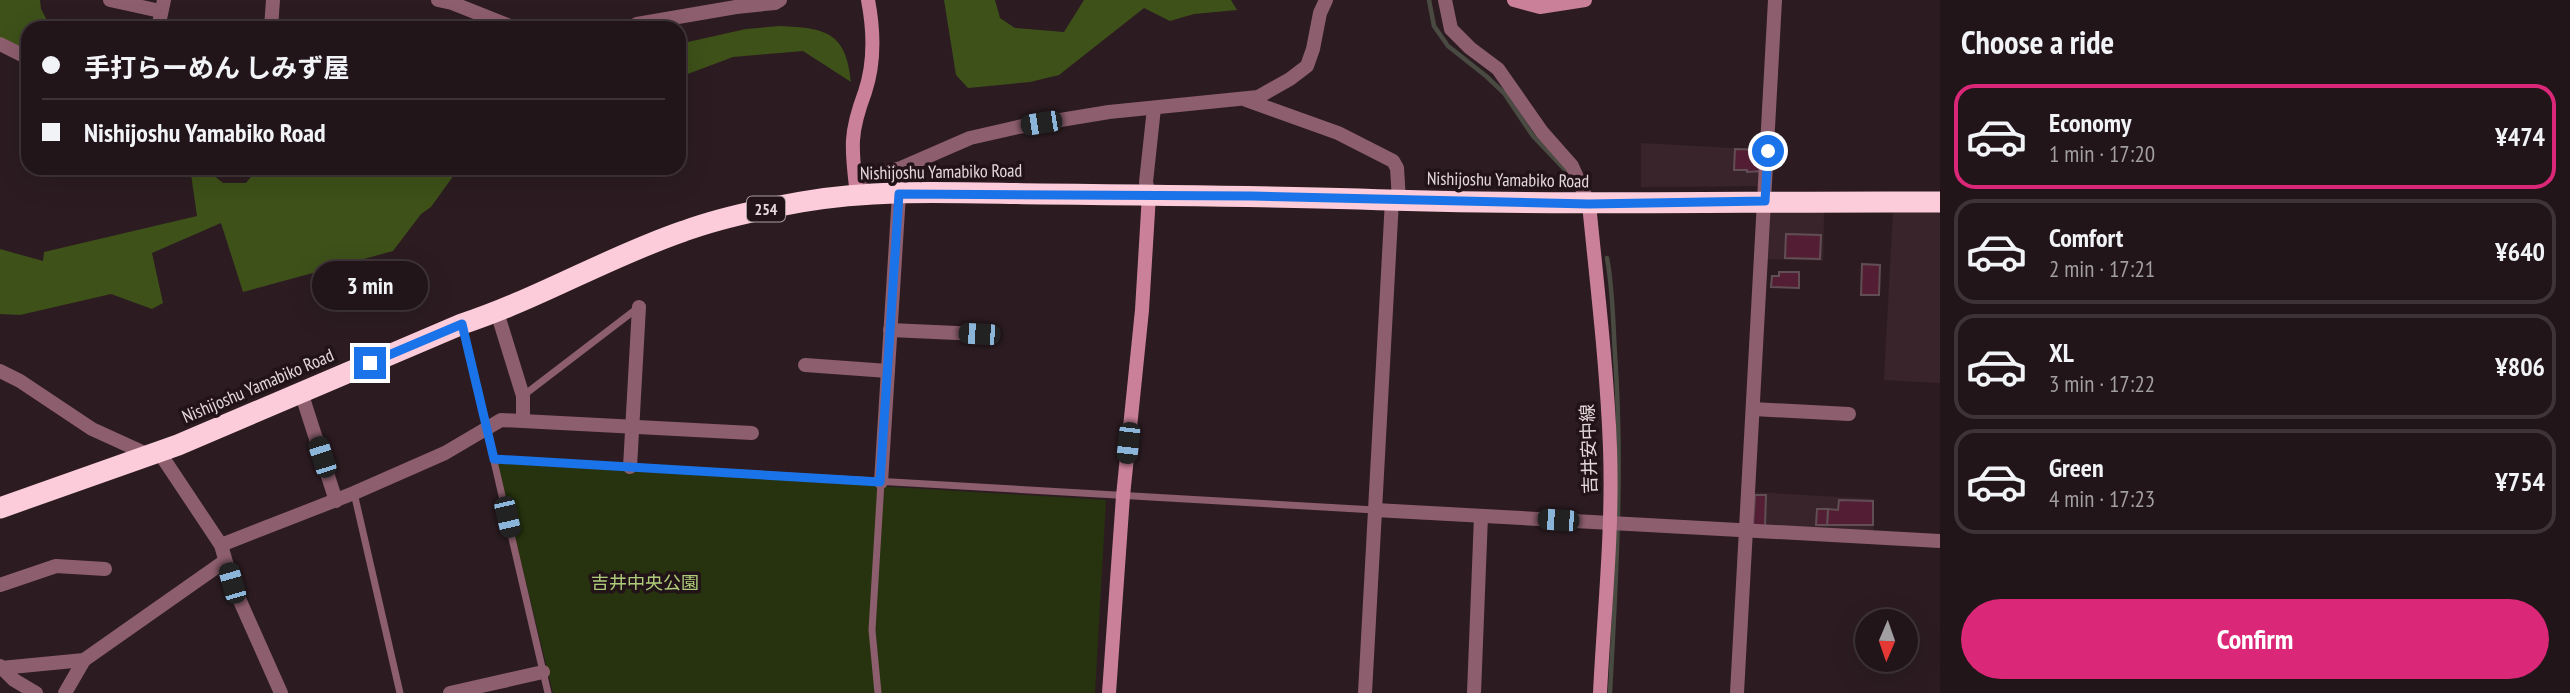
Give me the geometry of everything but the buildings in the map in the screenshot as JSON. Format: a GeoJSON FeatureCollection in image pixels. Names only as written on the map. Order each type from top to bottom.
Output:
{"type":"FeatureCollection","features":[{"type":"Feature","properties":{"kind":"highway","name":"Nishijoshu Yamabiko Road"},"geometry":{"type":"LineString","coordinates":[[0,508],[154,454],[462,324],[497,312],[682,231],[740,214],[861,186],[899,194],[1149,195],[1589,204],[1940,202]]}},
{"type":"Feature","properties":{"kind":"street"},"geometry":{"type":"LineString","coordinates":[[110,0],[162,6]]}},
{"type":"Feature","properties":{"kind":"street"},"geometry":{"type":"LineString","coordinates":[[272,21],[273,0]]}},
{"type":"Feature","properties":{"kind":"street"},"geometry":{"type":"LineString","coordinates":[[656,21],[775,3],[780,0]]}},
{"type":"Feature","properties":{"kind":"street"},"geometry":{"type":"LineString","coordinates":[[868,0],[873,55],[865,92],[858,106],[852,141],[861,186],[970,138],[1018,127],[1109,112],[1258,97],[1307,66],[1320,13],[1326,0]]}},
{"type":"Feature","properties":{"kind":"street"},"geometry":{"type":"LineString","coordinates":[[1445,0],[1451,29],[1469,48],[1497,69],[1542,132],[1572,166],[1589,204]]}},
{"type":"Feature","properties":{"kind":"street"},"geometry":{"type":"LineString","coordinates":[[1514,0],[1540,7],[1586,0]]}},
{"type":"Feature","properties":{"kind":"street"},"geometry":{"type":"LineString","coordinates":[[1737,693],[1775,0]]}},
{"type":"Feature","properties":{"kind":"street"},"geometry":{"type":"LineString","coordinates":[[448,1],[498,21]]}},
{"type":"Feature","properties":{"kind":"street"},"geometry":{"type":"LineString","coordinates":[[0,44],[21,54]]}},
{"type":"Feature","properties":{"kind":"street"},"geometry":{"type":"LineString","coordinates":[[1246,100],[1338,133],[1393,161],[1397,167],[1365,693]]}},
{"type":"Feature","properties":{"kind":"street"},"geometry":{"type":"LineString","coordinates":[[1109,693],[1123,496],[1142,310],[1149,195],[1146,182],[1154,108]]}},
{"type":"Feature","properties":{"kind":"street"},"geometry":{"type":"LineString","coordinates":[[880,482],[899,194]]}},
{"type":"Feature","properties":{"kind":"street","name":"吉井安中線"},"geometry":{"type":"LineString","coordinates":[[1589,204],[1610,450],[1600,693]]}},
{"type":"Feature","properties":{"kind":"street"},"geometry":{"type":"LineString","coordinates":[[630,467],[639,307]]}},
{"type":"Feature","properties":{"kind":"street"},"geometry":{"type":"LineString","coordinates":[[497,312],[523,396],[523,420]]}},
{"type":"Feature","properties":{"kind":"street"},"geometry":{"type":"LineString","coordinates":[[890,330],[979,334]]}},
{"type":"Feature","properties":{"kind":"street"},"geometry":{"type":"LineString","coordinates":[[805,365],[888,371]]}},
{"type":"Feature","properties":{"kind":"street"},"geometry":{"type":"LineString","coordinates":[[0,371],[20,381],[92,429],[154,454],[221,545],[232,583],[281,693]]}},
{"type":"Feature","properties":{"kind":"street"},"geometry":{"type":"LineString","coordinates":[[301,393],[336,500]]}},
{"type":"Feature","properties":{"kind":"street"},"geometry":{"type":"LineString","coordinates":[[1753,409],[1849,414]]}},
{"type":"Feature","properties":{"kind":"street"},"geometry":{"type":"LineString","coordinates":[[221,545],[354,493],[445,453],[501,420],[752,432]]}},
{"type":"Feature","properties":{"kind":"street"},"geometry":{"type":"LineString","coordinates":[[1375,510],[1940,541]]}},
{"type":"Feature","properties":{"kind":"street"},"geometry":{"type":"LineString","coordinates":[[1474,693],[1481,516]]}},
{"type":"Feature","properties":{"kind":"street"},"geometry":{"type":"LineString","coordinates":[[65,693],[84,660],[225,561]]}},
{"type":"Feature","properties":{"kind":"street"},"geometry":{"type":"LineString","coordinates":[[0,585],[56,566],[105,569]]}},
{"type":"Feature","properties":{"kind":"street"},"geometry":{"type":"LineString","coordinates":[[1,667],[84,660]]}},
{"type":"Feature","properties":{"kind":"street"},"geometry":{"type":"LineString","coordinates":[[1,667],[14,680],[36,693]]}},
{"type":"Feature","properties":{"kind":"street"},"geometry":{"type":"LineString","coordinates":[[450,693],[475,690],[543,672]]}},
{"type":"Feature","properties":{"kind":"lane"},"geometry":{"type":"LineString","coordinates":[[523,396],[639,307]]}},
{"type":"Feature","properties":{"kind":"lane"},"geometry":{"type":"LineString","coordinates":[[462,324],[548,693]]}},
{"type":"Feature","properties":{"kind":"lane"},"geometry":{"type":"LineString","coordinates":[[494,459],[1375,510]]}},
{"type":"Feature","properties":{"kind":"lane"},"geometry":{"type":"LineString","coordinates":[[878,693],[872,631],[880,482]]}},
{"type":"Feature","properties":{"kind":"lane"},"geometry":{"type":"LineString","coordinates":[[354,493],[400,693]]}},
{"type":"Feature","properties":{"kind":"shaded area"},"geometry":{"type":"Polygon","coordinates":[[[1641,143],[1766,150],[1764,186],[1641,187],[1641,143]]]}},
{"type":"Feature","properties":{"kind":"shaded area"},"geometry":{"type":"Polygon","coordinates":[[[1766,210],[1824,210],[1823,261],[1764,259],[1766,210]]]}},
{"type":"Feature","properties":{"kind":"shaded area"},"geometry":{"type":"Polygon","coordinates":[[[1893,211],[1940,211],[1940,383],[1884,380],[1893,211]]]}},
{"type":"Feature","properties":{"kind":"shaded area"},"geometry":{"type":"Polygon","coordinates":[[[1752,492],[1874,499],[1873,533],[1751,528],[1752,492]]]}},
{"type":"Feature","properties":{"kind":"green space"},"geometry":{"type":"Polygon","coordinates":[[[0,0],[40,0],[47,21],[21,21],[21,54],[0,48],[0,0]]]}},
{"type":"Feature","properties":{"kind":"green space"},"geometry":{"type":"Polygon","coordinates":[[[944,0],[995,0],[1000,18],[1015,28],[1064,32],[1084,0],[1231,0],[1237,10],[1194,14],[1170,21],[1144,8],[1059,75],[1030,82],[968,88],[956,75],[944,0]]]}},
{"type":"Feature","properties":{"kind":"green space"},"geometry":{"type":"Polygon","coordinates":[[[780,26],[821,31],[831,36],[844,52],[851,82],[803,51],[733,57],[686,75],[686,42],[746,29],[780,26]]]}},
{"type":"Feature","properties":{"kind":"green space"},"geometry":{"type":"Polygon","coordinates":[[[191,175],[213,175],[223,183],[246,183],[253,175],[454,175],[393,251],[243,292],[221,223],[152,253],[163,303],[152,309],[111,294],[20,315],[0,314],[0,249],[43,261],[44,252],[197,216],[191,175]]]}},
{"type":"Feature","properties":{"kind":"green space","name":"吉井中央公園"},"geometry":{"type":"Polygon","coordinates":[[[497,463],[1106,500],[1095,693],[553,693],[497,463]]]}},
{"type":"Feature","properties":{"kind":"waterway"},"geometry":{"type":"LineString","coordinates":[[1429,0],[1434,26],[1448,46],[1504,93],[1533,136],[1570,175]]}},
{"type":"Feature","properties":{"kind":"waterway"},"geometry":{"type":"LineString","coordinates":[[1607,258],[1618,440],[1618,524],[1610,693]]}},
{"type":"Feature","properties":{"kind":"route"},"geometry":{"type":"LineString","coordinates":[[370,363],[462,324],[494,459],[880,482],[899,194],[942,192],[1252,196],[1589,204],[1765,201],[1768,151]]}}]}
